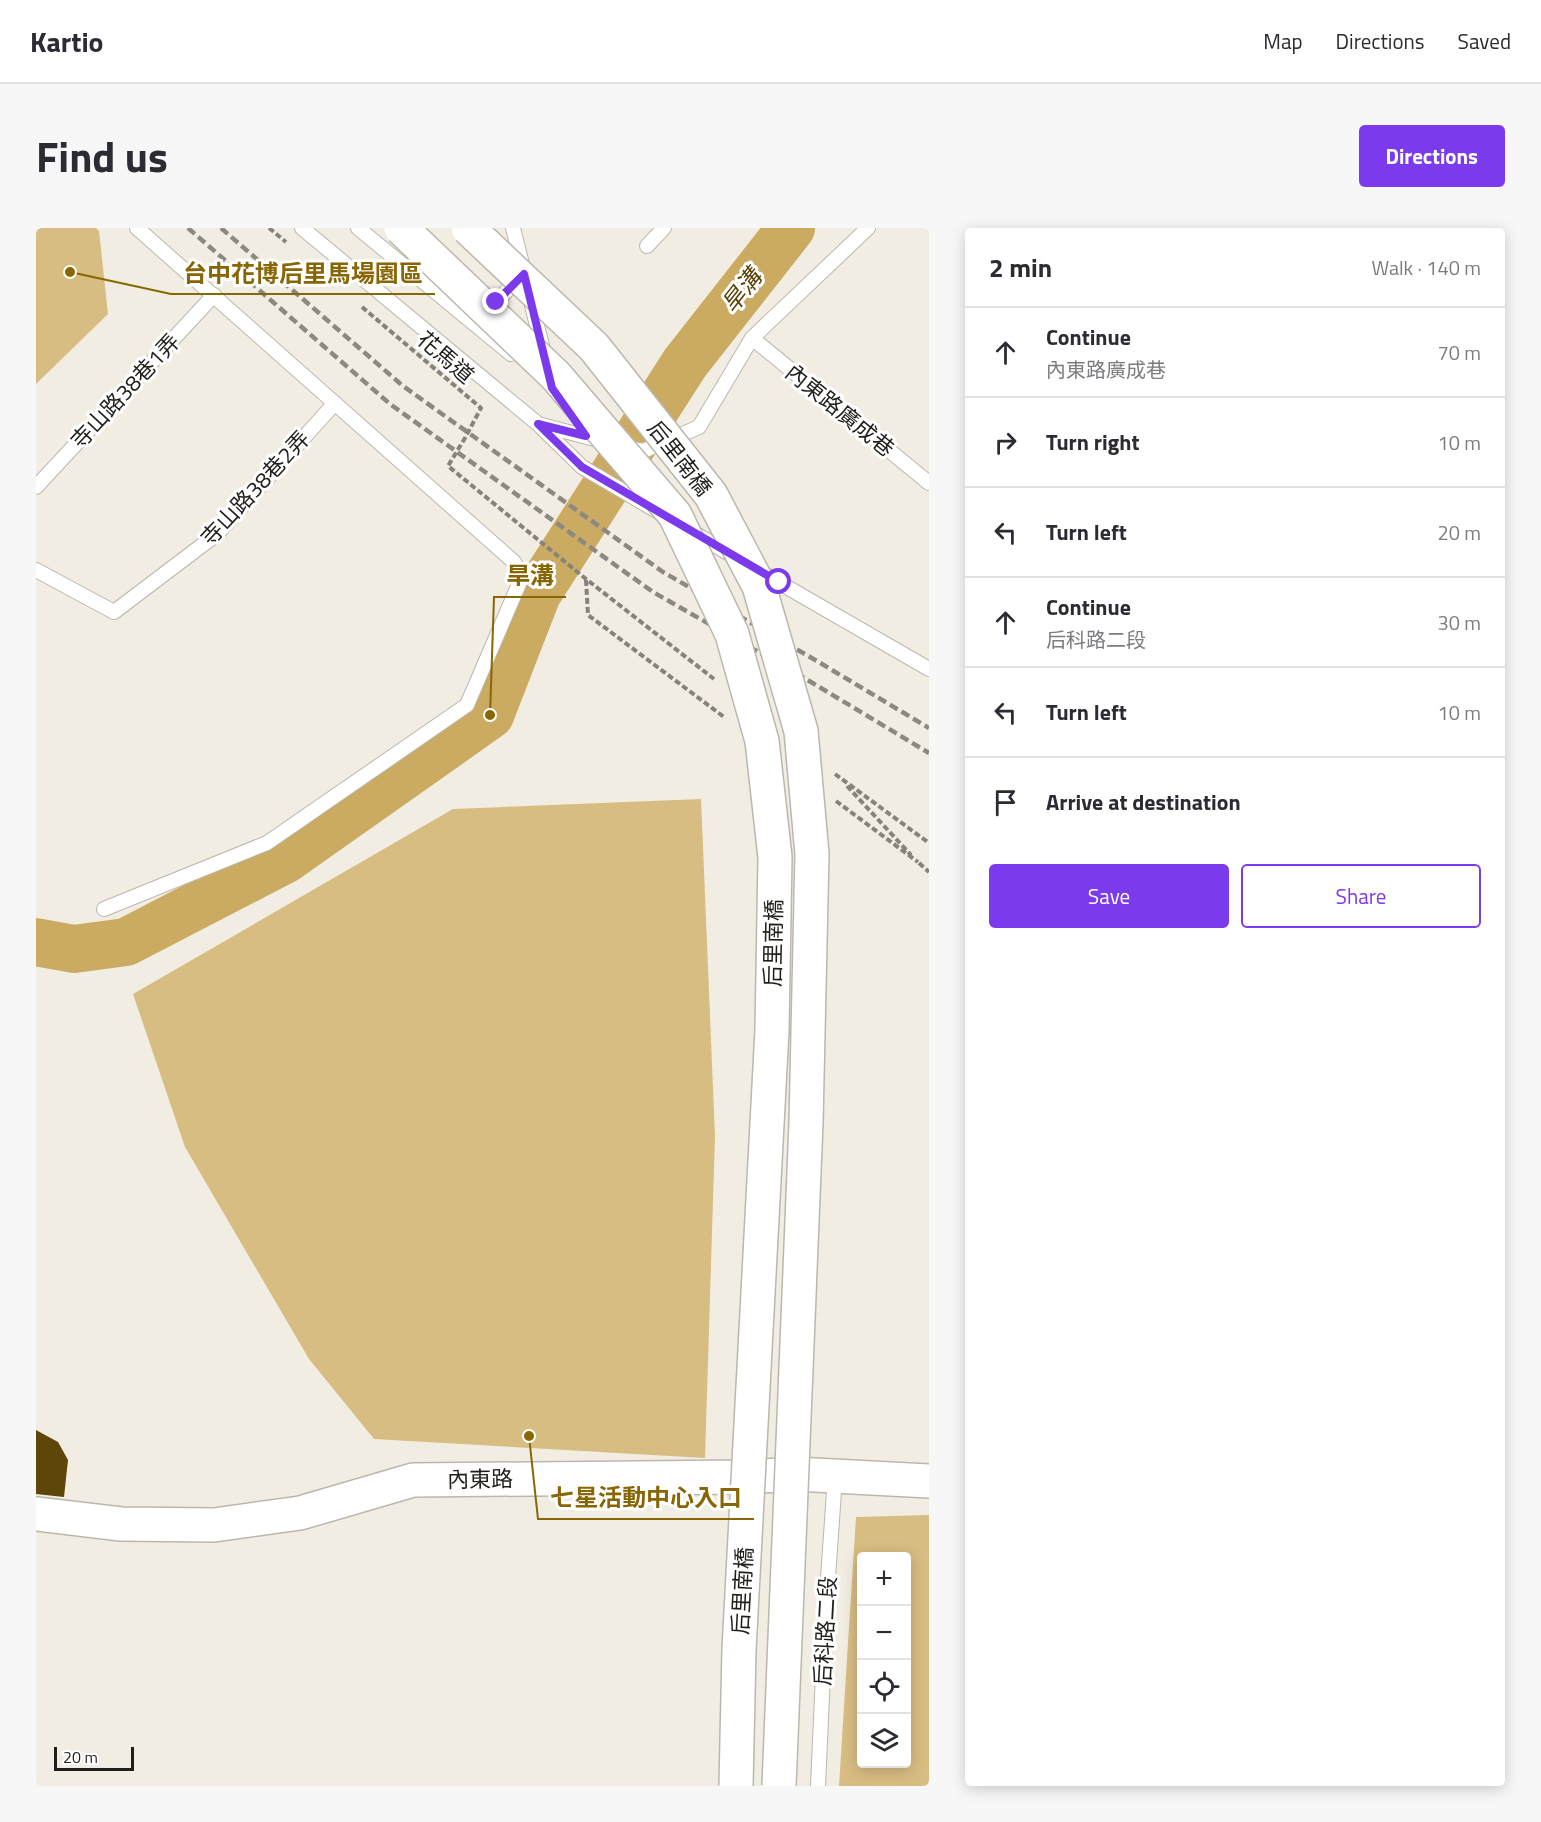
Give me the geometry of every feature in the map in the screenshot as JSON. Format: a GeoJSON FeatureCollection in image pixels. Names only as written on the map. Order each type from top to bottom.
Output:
{"type":"FeatureCollection","features":[{"type":"Feature","properties":{"kind":"street","name":"后里南橋"},"geometry":{"type":"LineString","coordinates":[[401,228],[556,376],[675,514],[732,634],[762,741],[775,857],[772,1030],[739,1650],[736,1786]]}},
{"type":"Feature","properties":{"kind":"street","name":"后里南橋"},"geometry":{"type":"LineString","coordinates":[[468,228],[594,347],[711,495],[759,586],[801,731],[813,854],[806,1123],[779,1786]]}},
{"type":"Feature","properties":{"kind":"street","name":"內東路"},"geometry":{"type":"LineString","coordinates":[[36,1514],[122,1524],[214,1525],[300,1513],[413,1480],[743,1477],[796,1474],[929,1481]]}},
{"type":"Feature","properties":{"kind":"lane"},"geometry":{"type":"LineString","coordinates":[[104,909],[267,843],[467,705],[522,577],[514,562],[137,228]]}},
{"type":"Feature","properties":{"kind":"lane"},"geometry":{"type":"LineString","coordinates":[[302,228],[538,424],[582,467],[929,669]]}},
{"type":"Feature","properties":{"kind":"lane"},"geometry":{"type":"LineString","coordinates":[[358,228],[552,388],[586,436]]}},
{"type":"Feature","properties":{"kind":"lane"},"geometry":{"type":"LineString","coordinates":[[513,228],[552,388]]}},
{"type":"Feature","properties":{"kind":"lane"},"geometry":{"type":"LineString","coordinates":[[647,246],[664,228]]}},
{"type":"Feature","properties":{"kind":"lane"},"geometry":{"type":"LineString","coordinates":[[538,424],[643,451],[699,427],[752,338],[868,228]]}},
{"type":"Feature","properties":{"kind":"lane"},"geometry":{"type":"LineString","coordinates":[[447,301],[496,302],[524,274]]}},
{"type":"Feature","properties":{"kind":"lane","name":"寺山路38巷1弄"},"geometry":{"type":"LineString","coordinates":[[36,487],[214,295]]}},
{"type":"Feature","properties":{"kind":"lane","name":"內東路廣成巷"},"geometry":{"type":"LineString","coordinates":[[752,338],[929,483]]}},
{"type":"Feature","properties":{"kind":"lane","name":"寺山路38巷2弄"},"geometry":{"type":"LineString","coordinates":[[36,570],[114,612],[217,534],[335,402]]}},
{"type":"Feature","properties":{"kind":"lane","name":"后科路二段"},"geometry":{"type":"LineString","coordinates":[[818,1786],[826,1607],[835,1476]]}},
{"type":"Feature","properties":{"kind":"lane"},"geometry":{"type":"LineString","coordinates":[[724,1726],[743,1477]]}},
{"type":"Feature","properties":{"kind":"path"},"geometry":{"type":"LineString","coordinates":[[270,228],[287,243]]}},
{"type":"Feature","properties":{"kind":"path","name":"花馬道"},"geometry":{"type":"LineString","coordinates":[[357,303],[481,408],[448,466],[586,579]]}},
{"type":"Feature","properties":{"kind":"path"},"geometry":{"type":"LineString","coordinates":[[841,778],[929,872]]}},
{"type":"Feature","properties":{"kind":"shaded area"},"geometry":{"type":"Polygon","coordinates":[[[36,228],[96,228],[99,231],[108,314],[36,384],[36,228]]]}},
{"type":"Feature","properties":{"kind":"shaded area"},"geometry":{"type":"Polygon","coordinates":[[[701,799],[715,1136],[705,1458],[374,1439],[309,1359],[185,1147],[133,994],[453,809],[701,799]]]}},
{"type":"Feature","properties":{"kind":"shaded area"},"geometry":{"type":"Polygon","coordinates":[[[929,1515],[929,1786],[839,1786],[856,1517],[929,1515]]]}},
{"type":"Feature","properties":{"kind":"building"},"geometry":{"type":"Polygon","coordinates":[[[36,1430],[58,1442],[68,1460],[64,1497],[36,1494],[36,1430]]]}},
{"type":"Feature","properties":{"kind":"waterway","name":"旱溝"},"geometry":{"type":"LineString","coordinates":[[36,942],[74,949],[126,942],[286,859],[490,715],[537,594],[685,363],[791,228]]}},
{"type":"Feature","properties":{"kind":"railway"},"geometry":{"type":"LineString","coordinates":[[188,228],[390,404],[653,592],[811,682],[929,753]]}},
{"type":"Feature","properties":{"kind":"railway"},"geometry":{"type":"LineString","coordinates":[[221,228],[403,386],[663,572],[929,728]]}},
{"type":"Feature","properties":{"kind":"place","name":"台中花博后里馬場園區"},"geometry":{"type":"Point","coordinates":[70,272]}},
{"type":"Feature","properties":{"kind":"place","name":"旱溝"},"geometry":{"type":"Point","coordinates":[490,715]}},
{"type":"Feature","properties":{"kind":"place","name":"七星活動中心入口"},"geometry":{"type":"Point","coordinates":[529,1436]}},
{"type":"Feature","properties":{"kind":"route"},"geometry":{"type":"LineString","coordinates":[[496,302],[524,274],[552,388],[586,436],[538,424],[582,467],[779,582]]}}]}
